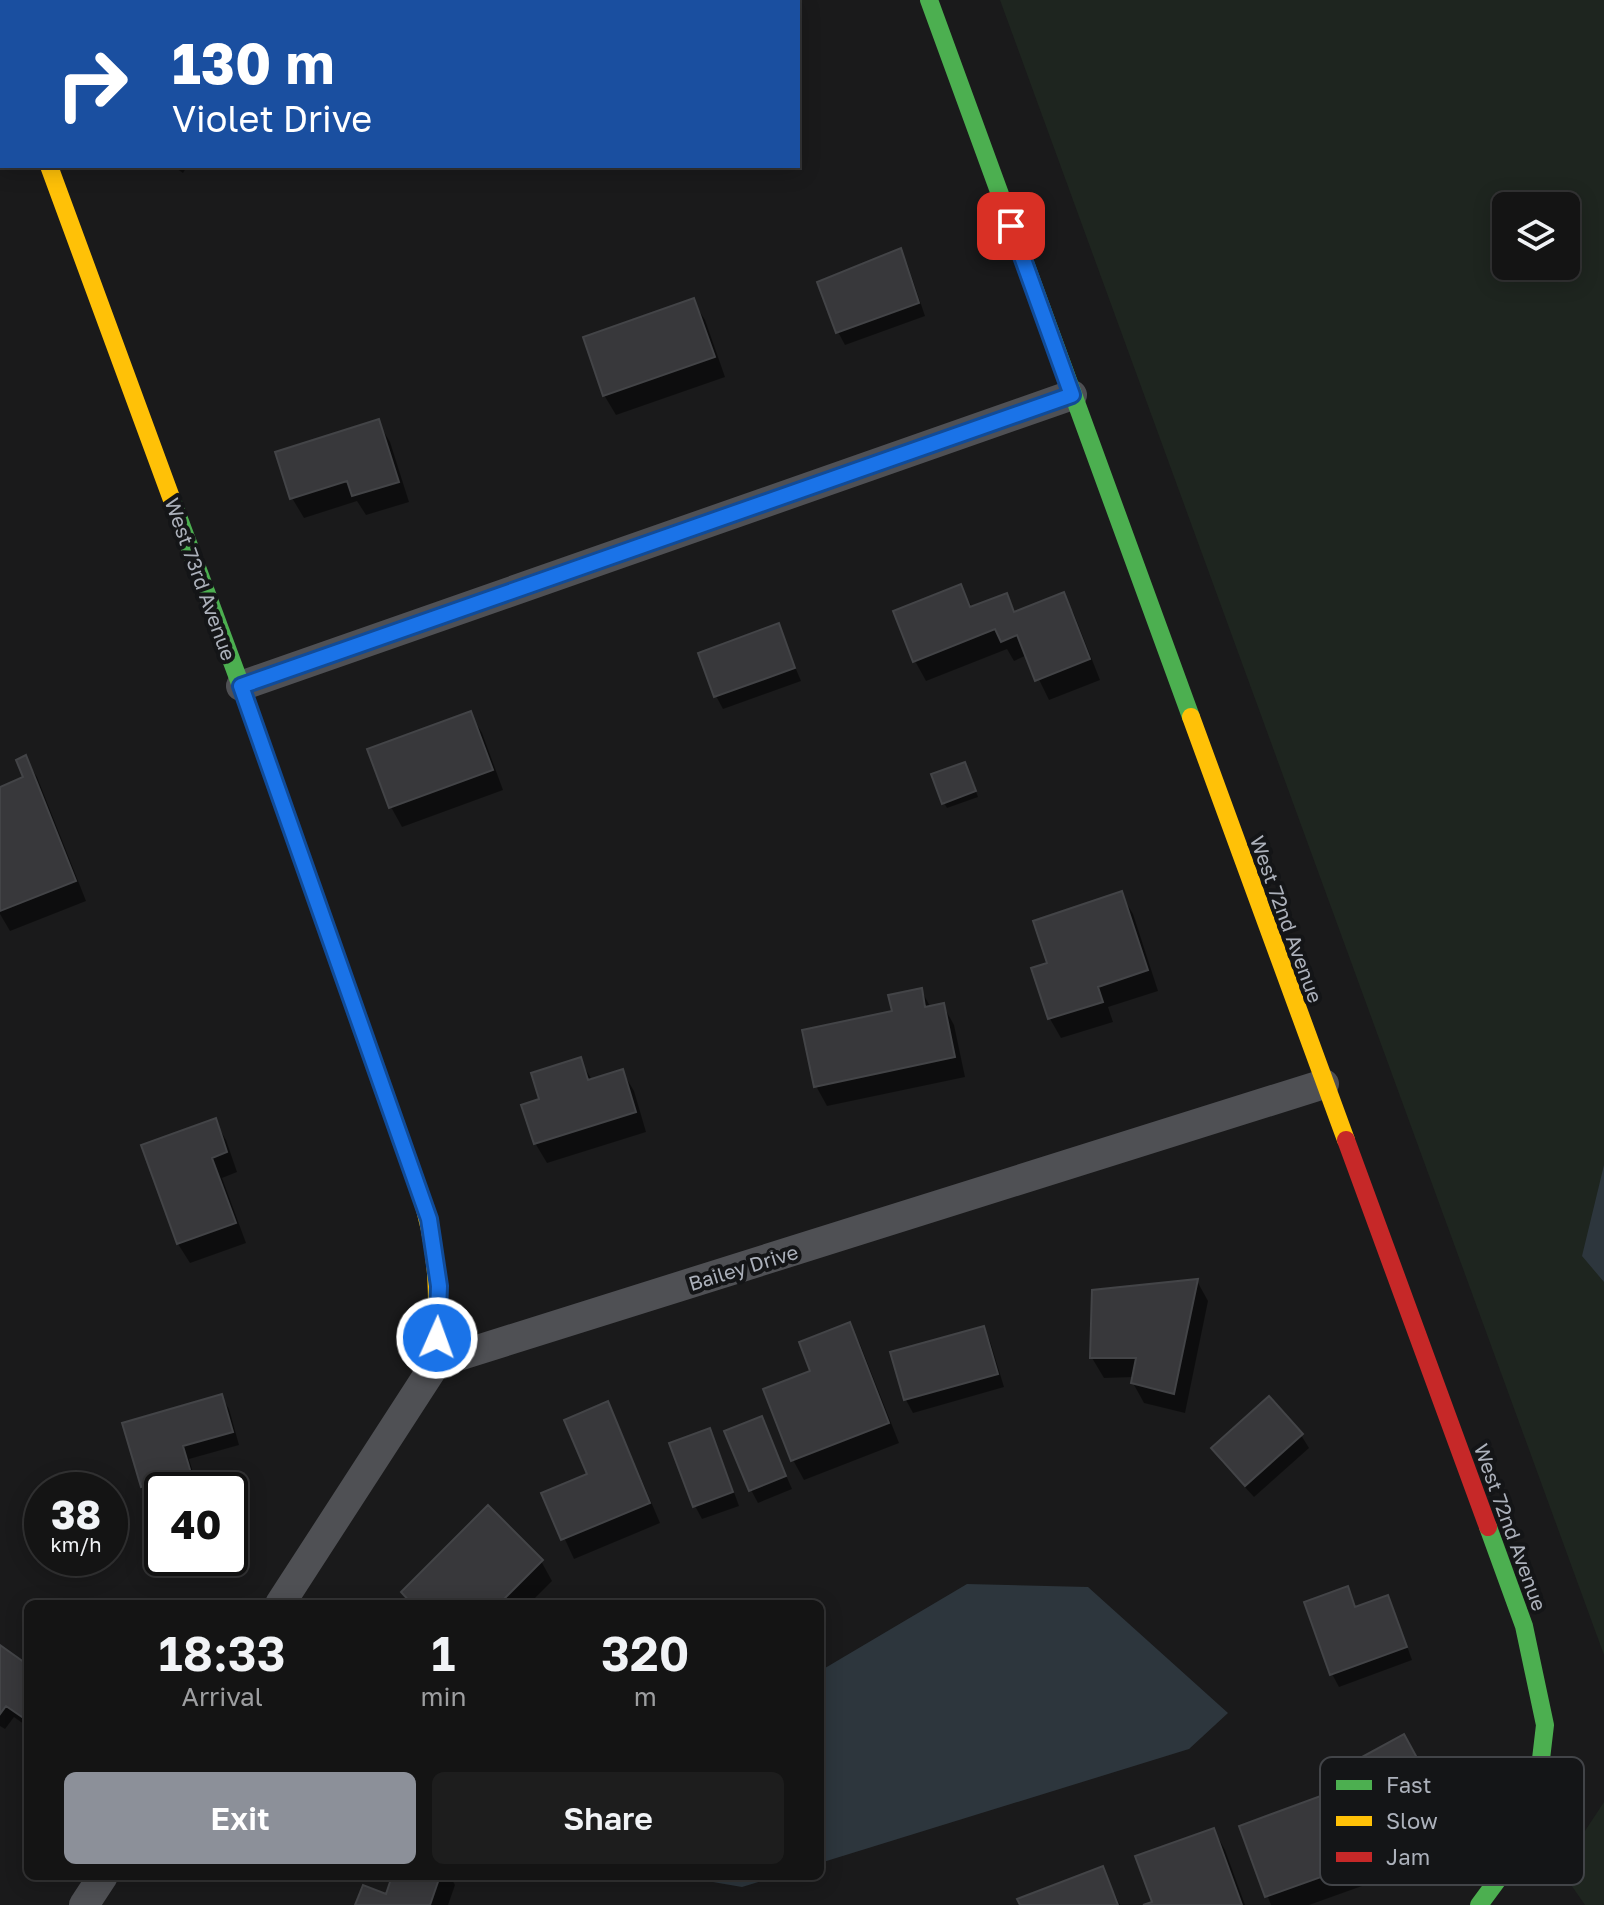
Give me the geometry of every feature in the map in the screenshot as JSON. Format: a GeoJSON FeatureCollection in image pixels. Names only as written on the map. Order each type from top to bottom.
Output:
{"type":"FeatureCollection","features":[{"type":"Feature","properties":{"kind":"street","name":"West 72nd Avenue"},"geometry":{"type":"LineString","coordinates":[[929,0],[1524,1626],[1545,1725],[1541,1757]]}},
{"type":"Feature","properties":{"kind":"street","name":"West 73rd Avenue"},"geometry":{"type":"LineString","coordinates":[[50,168],[241,686],[429,1219],[439,1286],[436,1363]]}},
{"type":"Feature","properties":{"kind":"street"},"geometry":{"type":"LineString","coordinates":[[241,686],[1072,395]]}},
{"type":"Feature","properties":{"kind":"street","name":"Bailey Drive"},"geometry":{"type":"LineString","coordinates":[[436,1363],[1324,1084]]}},
{"type":"Feature","properties":{"kind":"street"},"geometry":{"type":"LineString","coordinates":[[283,1600],[436,1363]]}},
{"type":"Feature","properties":{"kind":"street"},"geometry":{"type":"LineString","coordinates":[[84,1905],[100,1880]]}},
{"type":"Feature","properties":{"kind":"street","name":"West 72nd Avenue"},"geometry":{"type":"LineString","coordinates":[[1479,1905],[1494,1885]]}},
{"type":"Feature","properties":{"kind":"shaded area"},"geometry":{"type":"Polygon","coordinates":[[[1000,0],[1604,0],[1604,1655],[1000,0]]]}},
{"type":"Feature","properties":{"kind":"shaded area"},"geometry":{"type":"Polygon","coordinates":[[[1604,1165],[1604,1282],[1582,1256],[1604,1165]]]}},
{"type":"Feature","properties":{"kind":"shaded area"},"geometry":{"type":"Polygon","coordinates":[[[967,1584],[1088,1587],[1228,1713],[1189,1749],[824,1862],[824,1669],[967,1584]]]}},
{"type":"Feature","properties":{"kind":"shaded area"},"geometry":{"type":"Polygon","coordinates":[[[1604,1802],[1604,1905],[1585,1905],[1571,1885],[1584,1885],[1584,1832],[1604,1802]]]}},
{"type":"Feature","properties":{"kind":"shaded area"},"geometry":{"type":"Polygon","coordinates":[[[701,1880],[765,1880],[742,1887],[701,1880]]]}},
{"type":"Feature","properties":{"kind":"building"},"geometry":{"type":"Polygon","coordinates":[[[901,248],[919,303],[836,333],[817,282],[901,248]]]}},
{"type":"Feature","properties":{"kind":"building"},"geometry":{"type":"Polygon","coordinates":[[[694,298],[715,357],[603,396],[583,337],[694,298]]]}},
{"type":"Feature","properties":{"kind":"building"},"geometry":{"type":"Polygon","coordinates":[[[379,419],[399,482],[352,496],[347,481],[290,499],[275,452],[379,419]]]}},
{"type":"Feature","properties":{"kind":"building"},"geometry":{"type":"Polygon","coordinates":[[[961,584],[970,607],[1007,593],[1014,612],[1064,592],[1090,659],[1035,681],[1017,635],[1001,642],[995,629],[913,662],[893,611],[961,584]]]}},
{"type":"Feature","properties":{"kind":"building"},"geometry":{"type":"Polygon","coordinates":[[[779,623],[795,668],[714,697],[698,653],[779,623]]]}},
{"type":"Feature","properties":{"kind":"building"},"geometry":{"type":"Polygon","coordinates":[[[471,711],[493,770],[389,808],[367,749],[471,711]]]}},
{"type":"Feature","properties":{"kind":"building"},"geometry":{"type":"Polygon","coordinates":[[[26,755],[76,881],[0,911],[0,787],[23,777],[16,760],[26,755]]]}},
{"type":"Feature","properties":{"kind":"building"},"geometry":{"type":"Polygon","coordinates":[[[965,762],[976,791],[942,804],[931,774],[965,762]]]}},
{"type":"Feature","properties":{"kind":"building"},"geometry":{"type":"Polygon","coordinates":[[[1122,891],[1148,970],[1098,987],[1103,1002],[1048,1019],[1031,968],[1047,963],[1033,921],[1122,891]]]}},
{"type":"Feature","properties":{"kind":"building"},"geometry":{"type":"Polygon","coordinates":[[[922,988],[925,1007],[944,1003],[955,1057],[814,1087],[802,1030],[892,1011],[888,995],[922,988]]]}},
{"type":"Feature","properties":{"kind":"building"},"geometry":{"type":"Polygon","coordinates":[[[581,1057],[588,1080],[623,1069],[636,1112],[534,1144],[521,1105],[539,1099],[531,1073],[581,1057]]]}},
{"type":"Feature","properties":{"kind":"building"},"geometry":{"type":"Polygon","coordinates":[[[216,1118],[227,1152],[212,1158],[236,1223],[177,1244],[141,1145],[216,1118]]]}},
{"type":"Feature","properties":{"kind":"building"},"geometry":{"type":"Polygon","coordinates":[[[1198,1279],[1174,1394],[1131,1383],[1136,1358],[1090,1358],[1092,1290],[1198,1279]]]}},
{"type":"Feature","properties":{"kind":"building"},"geometry":{"type":"Polygon","coordinates":[[[850,1322],[889,1423],[791,1461],[763,1389],[810,1371],[799,1342],[850,1322]]]}},
{"type":"Feature","properties":{"kind":"building"},"geometry":{"type":"Polygon","coordinates":[[[984,1326],[998,1374],[904,1400],[890,1352],[984,1326]]]}},
{"type":"Feature","properties":{"kind":"building"},"geometry":{"type":"Polygon","coordinates":[[[222,1394],[233,1432],[183,1446],[191,1472],[144,1472],[144,1486],[141,1487],[122,1423],[222,1394]]]}},
{"type":"Feature","properties":{"kind":"building"},"geometry":{"type":"Polygon","coordinates":[[[1269,1396],[1303,1434],[1245,1486],[1211,1448],[1269,1396]]]}},
{"type":"Feature","properties":{"kind":"building"},"geometry":{"type":"Polygon","coordinates":[[[608,1401],[650,1503],[561,1540],[541,1493],[587,1474],[564,1420],[608,1401]]]}},
{"type":"Feature","properties":{"kind":"building"},"geometry":{"type":"Polygon","coordinates":[[[762,1416],[786,1476],[749,1491],[724,1431],[762,1416]]]}},
{"type":"Feature","properties":{"kind":"building"},"geometry":{"type":"Polygon","coordinates":[[[710,1428],[733,1492],[693,1507],[669,1443],[710,1428]]]}},
{"type":"Feature","properties":{"kind":"building"},"geometry":{"type":"Polygon","coordinates":[[[488,1505],[543,1560],[503,1600],[408,1600],[401,1592],[488,1505]]]}},
{"type":"Feature","properties":{"kind":"building"},"geometry":{"type":"Polygon","coordinates":[[[1348,1586],[1355,1607],[1388,1595],[1407,1647],[1330,1675],[1304,1602],[1348,1586]]]}},
{"type":"Feature","properties":{"kind":"building"},"geometry":{"type":"Polygon","coordinates":[[[0,1645],[24,1662],[24,1718],[6,1706],[0,1714],[0,1645]]]}},
{"type":"Feature","properties":{"kind":"building"},"geometry":{"type":"Polygon","coordinates":[[[1404,1734],[1417,1757],[1362,1757],[1404,1734]]]}},
{"type":"Feature","properties":{"kind":"building"},"geometry":{"type":"Polygon","coordinates":[[[1320,1796],[1320,1877],[1265,1897],[1239,1826],[1320,1796]]]}},
{"type":"Feature","properties":{"kind":"building"},"geometry":{"type":"Polygon","coordinates":[[[1214,1828],[1242,1905],[1143,1905],[1152,1902],[1135,1856],[1214,1828]]]}},
{"type":"Feature","properties":{"kind":"building"},"geometry":{"type":"Polygon","coordinates":[[[1103,1866],[1118,1905],[1020,1905],[1017,1899],[1103,1866]]]}},
{"type":"Feature","properties":{"kind":"building"},"geometry":{"type":"Polygon","coordinates":[[[391,1880],[439,1880],[430,1905],[355,1905],[363,1885],[386,1894],[391,1880]]]}},
{"type":"Feature","properties":{"kind":"traffic: fast"},"geometry":{"type":"LineString","coordinates":[[929,0],[1191,717]]}},
{"type":"Feature","properties":{"kind":"traffic: fast"},"geometry":{"type":"LineString","coordinates":[[172,500],[419,1190]]}},
{"type":"Feature","properties":{"kind":"traffic: fast"},"geometry":{"type":"LineString","coordinates":[[1488,1527],[1524,1626],[1545,1725],[1541,1757]]}},
{"type":"Feature","properties":{"kind":"traffic: fast"},"geometry":{"type":"LineString","coordinates":[[1479,1905],[1494,1885]]}},
{"type":"Feature","properties":{"kind":"traffic: slow"},"geometry":{"type":"LineString","coordinates":[[50,168],[172,500]]}},
{"type":"Feature","properties":{"kind":"traffic: slow"},"geometry":{"type":"LineString","coordinates":[[1191,717],[1346,1140]]}},
{"type":"Feature","properties":{"kind":"traffic: slow"},"geometry":{"type":"LineString","coordinates":[[419,1190],[434,1255],[436,1363]]}},
{"type":"Feature","properties":{"kind":"traffic: jam"},"geometry":{"type":"LineString","coordinates":[[1346,1140],[1488,1527]]}},
{"type":"Feature","properties":{"kind":"route"},"geometry":{"type":"LineString","coordinates":[[437,1338],[439,1286],[429,1219],[241,686],[1072,395],[1011,226]]}}]}
